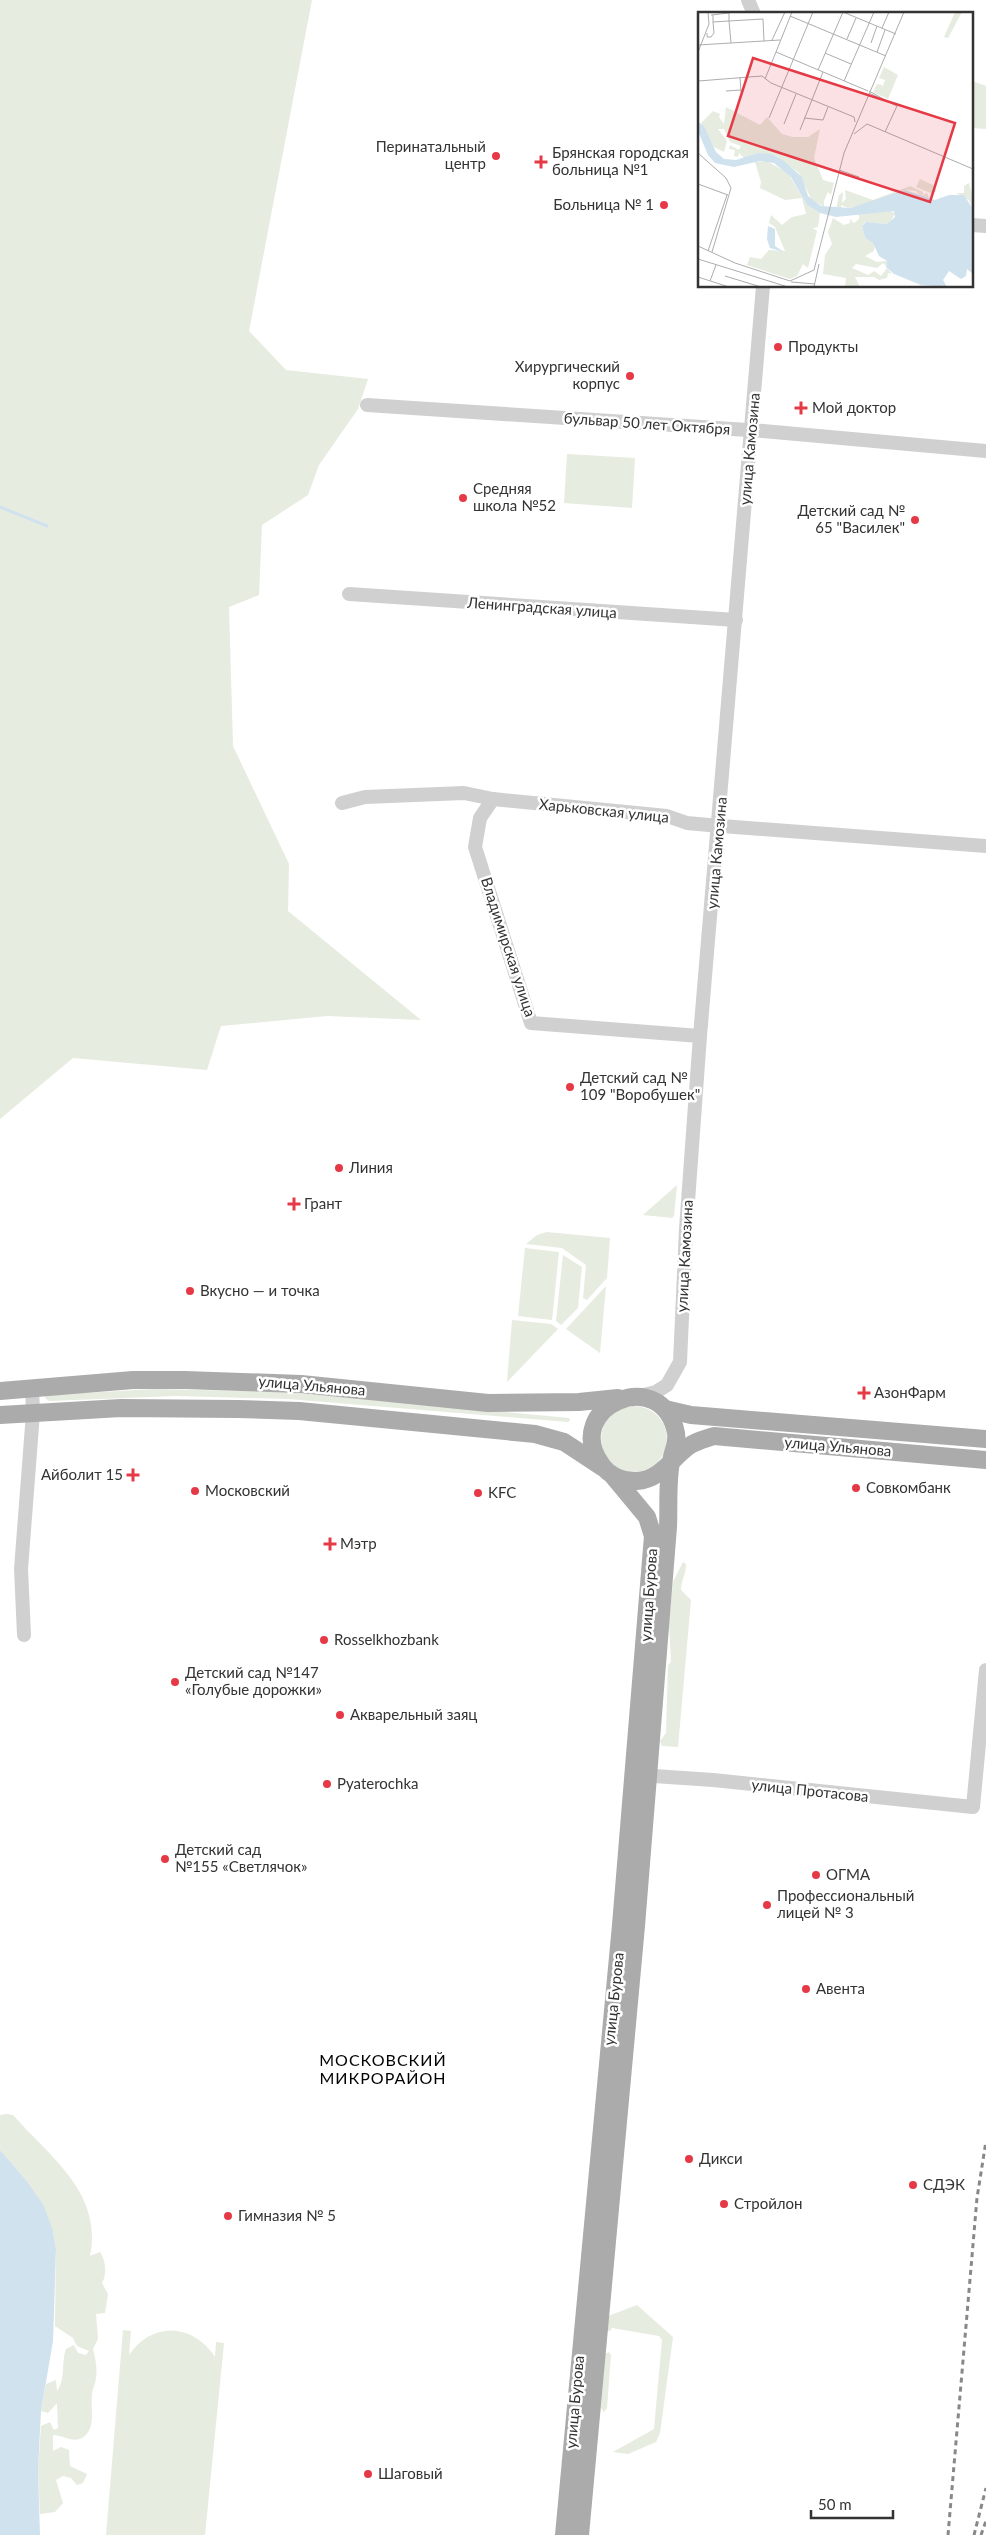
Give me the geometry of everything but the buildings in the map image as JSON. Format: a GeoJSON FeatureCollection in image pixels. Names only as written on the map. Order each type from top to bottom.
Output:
{"type":"FeatureCollection","features":[{"type":"Feature","properties":{"kind":"main road","name":"улица Ульянова"},"geometry":{"type":"LineString","coordinates":[[0,1391],[133,1380],[213,1380],[301,1384],[488,1403],[579,1402],[631,1397]]}},
{"type":"Feature","properties":{"kind":"main road"},"geometry":{"type":"LineString","coordinates":[[631,1397],[653,1400],[665,1409],[673,1421],[677,1436],[676,1449],[671,1461],[662,1471],[644,1480],[625,1480],[608,1471],[595,1456],[592,1441],[593,1427],[600,1414],[610,1403],[631,1397]]}},
{"type":"Feature","properties":{"kind":"main road","name":"улица Ульянова"},"geometry":{"type":"LineString","coordinates":[[0,1415],[171,1407],[299,1411],[535,1434],[564,1442],[608,1471]]}},
{"type":"Feature","properties":{"kind":"main road","name":"улица Ульянова"},"geometry":{"type":"LineString","coordinates":[[665,1409],[691,1415],[986,1439]]}},
{"type":"Feature","properties":{"kind":"main road","name":"улица Ульянова"},"geometry":{"type":"LineString","coordinates":[[671,1461],[691,1444],[714,1436],[986,1460]]}},
{"type":"Feature","properties":{"kind":"main road","name":"улица Бурова"},"geometry":{"type":"LineString","coordinates":[[564,2535],[668,1527],[671,1461]]}},
{"type":"Feature","properties":{"kind":"main road","name":"улица Бурова"},"geometry":{"type":"LineString","coordinates":[[580,2535],[641,1775],[653,1536],[647,1517],[608,1471]]}},
{"type":"Feature","properties":{"kind":"street"},"geometry":{"type":"LineString","coordinates":[[748,0],[753,12]]}},
{"type":"Feature","properties":{"kind":"street","name":"улица Камозина"},"geometry":{"type":"LineString","coordinates":[[631,1397],[656,1392],[667,1385],[680,1362],[686,1220],[700,1036],[763,288]]}},
{"type":"Feature","properties":{"kind":"street","name":"бульвар 50 лет Октября"},"geometry":{"type":"LineString","coordinates":[[367,405],[752,431],[986,451]]}},
{"type":"Feature","properties":{"kind":"street","name":"Ленинградская улица"},"geometry":{"type":"LineString","coordinates":[[348,594],[736,620]]}},
{"type":"Feature","properties":{"kind":"street","name":"Харьковская улица"},"geometry":{"type":"LineString","coordinates":[[342,803],[365,796],[464,793],[493,799],[667,816],[687,823],[986,846]]}},
{"type":"Feature","properties":{"kind":"street","name":"Владимирская улица"},"geometry":{"type":"LineString","coordinates":[[493,799],[480,818],[475,847],[531,1022],[700,1036]]}},
{"type":"Feature","properties":{"kind":"street"},"geometry":{"type":"LineString","coordinates":[[24,1635],[22,1569],[33,1413],[32,1388]]}},
{"type":"Feature","properties":{"kind":"street"},"geometry":{"type":"LineString","coordinates":[[984,1709],[986,1670]]}},
{"type":"Feature","properties":{"kind":"street","name":"улица Протасова"},"geometry":{"type":"LineString","coordinates":[[641,1775],[973,1807],[984,1709]]}},
{"type":"Feature","properties":{"kind":"shaded area"},"geometry":{"type":"Polygon","coordinates":[[[0,0],[312,0],[249,331],[286,370],[368,379],[358,409],[319,465],[308,495],[262,525],[259,595],[229,607],[233,746],[289,864],[288,911],[421,1020],[327,1016],[221,1026],[207,1070],[73,1058],[0,1119],[0,0]]]}},
{"type":"Feature","properties":{"kind":"shaded area"},"geometry":{"type":"Polygon","coordinates":[[[974,82],[986,86],[986,129],[974,128],[974,82]]]}},
{"type":"Feature","properties":{"kind":"shaded area"},"geometry":{"type":"Polygon","coordinates":[[[567,454],[635,458],[632,508],[564,503],[567,454]]]}},
{"type":"Feature","properties":{"kind":"shaded area"},"geometry":{"type":"Polygon","coordinates":[[[677,1185],[674,1216],[672,1218],[643,1215],[677,1185]]]}},
{"type":"Feature","properties":{"kind":"shaded area"},"geometry":{"type":"Polygon","coordinates":[[[547,1232],[610,1238],[607,1278],[587,1300],[583,1298],[586,1265],[562,1248],[526,1244],[537,1235],[547,1232]]]}},
{"type":"Feature","properties":{"kind":"shaded area"},"geometry":{"type":"Polygon","coordinates":[[[525,1248],[559,1252],[552,1320],[518,1316],[525,1248]]]}},
{"type":"Feature","properties":{"kind":"shaded area"},"geometry":{"type":"Polygon","coordinates":[[[563,1255],[582,1267],[578,1308],[561,1325],[556,1321],[563,1255]]]}},
{"type":"Feature","properties":{"kind":"shaded area"},"geometry":{"type":"Polygon","coordinates":[[[606,1286],[600,1353],[566,1329],[606,1286]]]}},
{"type":"Feature","properties":{"kind":"shaded area"},"geometry":{"type":"Polygon","coordinates":[[[512,1320],[551,1324],[558,1329],[507,1382],[512,1320]]]}},
{"type":"Feature","properties":{"kind":"shaded area"},"geometry":{"type":"Polygon","coordinates":[[[155,1389],[288,1392],[569,1418],[570,1420],[568,1422],[288,1399],[176,1396],[49,1401],[45,1398],[46,1395],[155,1389]]]}},
{"type":"Feature","properties":{"kind":"shaded area"},"geometry":{"type":"Polygon","coordinates":[[[628,1406],[640,1406],[652,1411],[662,1421],[667,1433],[665,1452],[652,1467],[640,1472],[628,1472],[616,1467],[606,1457],[601,1445],[601,1433],[606,1421],[616,1411],[628,1406]]]}},
{"type":"Feature","properties":{"kind":"shaded area"},"geometry":{"type":"Polygon","coordinates":[[[683,1562],[686,1564],[686,1568],[681,1590],[691,1600],[678,1747],[662,1746],[660,1741],[666,1733],[668,1665],[671,1662],[669,1623],[673,1582],[683,1562]]]}},
{"type":"Feature","properties":{"kind":"shaded area"},"geometry":{"type":"Polygon","coordinates":[[[0,2115],[13,2115],[57,2161],[81,2195],[89,2213],[92,2234],[90,2256],[100,2252],[102,2256],[105,2263],[105,2272],[102,2283],[108,2294],[105,2313],[96,2314],[98,2339],[93,2349],[96,2375],[92,2393],[90,2429],[87,2434],[79,2439],[53,2435],[53,2451],[61,2447],[69,2450],[70,2466],[87,2474],[83,2483],[77,2485],[71,2478],[63,2476],[56,2480],[63,2503],[55,2512],[40,2514],[38,2471],[41,2426],[50,2422],[54,2430],[58,2428],[57,2403],[48,2413],[41,2411],[46,2384],[56,2380],[57,2391],[60,2386],[66,2349],[74,2345],[78,2353],[86,2355],[89,2351],[77,2346],[73,2338],[55,2326],[56,2249],[53,2231],[26,2180],[0,2150],[0,2115]]]}},
{"type":"Feature","properties":{"kind":"shaded area"},"geometry":{"type":"Polygon","coordinates":[[[637,2305],[673,2337],[660,2433],[656,2442],[628,2454],[613,2452],[654,2429],[662,2340],[659,2336],[612,2328],[610,2331],[606,2331],[608,2316],[637,2305]]]}},
{"type":"Feature","properties":{"kind":"shaded area"},"geometry":{"type":"Polygon","coordinates":[[[123,2330],[131,2331],[129,2355],[138,2344],[149,2336],[172,2330],[184,2332],[196,2338],[215,2357],[216,2342],[224,2343],[205,2535],[106,2535],[123,2330]]]}},
{"type":"Feature","properties":{"kind":"shaded area"},"geometry":{"type":"Polygon","coordinates":[[[609,2352],[611,2355],[607,2408],[604,2412],[601,2408],[605,2354],[609,2352]]]}},
{"type":"Feature","properties":{"kind":"water"},"geometry":{"type":"Polygon","coordinates":[[[0,2150],[26,2180],[44,2206],[53,2231],[56,2249],[53,2341],[41,2411],[38,2471],[40,2535],[0,2535],[0,2150]]]}},
{"type":"Feature","properties":{"kind":"waterway"},"geometry":{"type":"LineString","coordinates":[[0,507],[47,526]]}},
{"type":"Feature","properties":{"kind":"railway"},"geometry":{"type":"LineString","coordinates":[[948,2535],[977,2198],[986,2141]]}},
{"type":"Feature","properties":{"kind":"railway"},"geometry":{"type":"LineString","coordinates":[[974,2535],[986,2488]]}},
{"type":"Feature","properties":{"kind":"railway"},"geometry":{"type":"LineString","coordinates":[[981,2535],[986,2521]]}},
{"type":"Feature","properties":{"kind":"place","name":"Перинатальный центр"},"geometry":{"type":"Point","coordinates":[496,156]}},
{"type":"Feature","properties":{"kind":"place","name":"Брянская городская больница №1"},"geometry":{"type":"Point","coordinates":[541,162]}},
{"type":"Feature","properties":{"kind":"place","name":"Больница № 1"},"geometry":{"type":"Point","coordinates":[664,205]}},
{"type":"Feature","properties":{"kind":"place","name":"Продукты"},"geometry":{"type":"Point","coordinates":[778,347]}},
{"type":"Feature","properties":{"kind":"place","name":"Хирургический корпус"},"geometry":{"type":"Point","coordinates":[630,376]}},
{"type":"Feature","properties":{"kind":"place","name":"Мой доктор"},"geometry":{"type":"Point","coordinates":[801,408]}},
{"type":"Feature","properties":{"kind":"place","name":"Средняя школа №52"},"geometry":{"type":"Point","coordinates":[463,498]}},
{"type":"Feature","properties":{"kind":"place","name":"Детский сад № 65 \"Василек\""},"geometry":{"type":"Point","coordinates":[915,520]}},
{"type":"Feature","properties":{"kind":"place","name":"Детский сад № 109 \"Воробушек\""},"geometry":{"type":"Point","coordinates":[570,1087]}},
{"type":"Feature","properties":{"kind":"place","name":"Линия"},"geometry":{"type":"Point","coordinates":[339,1168]}},
{"type":"Feature","properties":{"kind":"place","name":"Грант"},"geometry":{"type":"Point","coordinates":[294,1204]}},
{"type":"Feature","properties":{"kind":"place","name":"Вкусно — и точка"},"geometry":{"type":"Point","coordinates":[190,1291]}},
{"type":"Feature","properties":{"kind":"place","name":"АзонФарм"},"geometry":{"type":"Point","coordinates":[864,1393]}},
{"type":"Feature","properties":{"kind":"place","name":"Айболит 15"},"geometry":{"type":"Point","coordinates":[133,1475]}},
{"type":"Feature","properties":{"kind":"place","name":"Совкомбанк"},"geometry":{"type":"Point","coordinates":[856,1488]}},
{"type":"Feature","properties":{"kind":"place","name":"Московский"},"geometry":{"type":"Point","coordinates":[195,1491]}},
{"type":"Feature","properties":{"kind":"place","name":"KFC"},"geometry":{"type":"Point","coordinates":[478,1493]}},
{"type":"Feature","properties":{"kind":"place","name":"Мэтр"},"geometry":{"type":"Point","coordinates":[330,1544]}},
{"type":"Feature","properties":{"kind":"place","name":"Rosselkhozbank"},"geometry":{"type":"Point","coordinates":[324,1640]}},
{"type":"Feature","properties":{"kind":"place","name":"Детский сад №147 «Голубые дорожки»"},"geometry":{"type":"Point","coordinates":[175,1682]}},
{"type":"Feature","properties":{"kind":"place","name":"Акварельный заяц"},"geometry":{"type":"Point","coordinates":[340,1715]}},
{"type":"Feature","properties":{"kind":"place","name":"Pyaterochka"},"geometry":{"type":"Point","coordinates":[327,1784]}},
{"type":"Feature","properties":{"kind":"place","name":"Детский сад №155 «Светлячок»"},"geometry":{"type":"Point","coordinates":[165,1859]}},
{"type":"Feature","properties":{"kind":"place","name":"ОГМА"},"geometry":{"type":"Point","coordinates":[816,1875]}},
{"type":"Feature","properties":{"kind":"place","name":"Профессиональный лицей № 3"},"geometry":{"type":"Point","coordinates":[767,1905]}},
{"type":"Feature","properties":{"kind":"place","name":"Авента"},"geometry":{"type":"Point","coordinates":[806,1989]}},
{"type":"Feature","properties":{"kind":"place","name":"Дикси"},"geometry":{"type":"Point","coordinates":[689,2159]}},
{"type":"Feature","properties":{"kind":"place","name":"СДЭК"},"geometry":{"type":"Point","coordinates":[913,2185]}},
{"type":"Feature","properties":{"kind":"place","name":"Стройлон"},"geometry":{"type":"Point","coordinates":[724,2204]}},
{"type":"Feature","properties":{"kind":"place","name":"Гимназия № 5"},"geometry":{"type":"Point","coordinates":[228,2216]}},
{"type":"Feature","properties":{"kind":"place","name":"Шаговый"},"geometry":{"type":"Point","coordinates":[368,2474]}},
{"type":"Feature","properties":{"kind":"district","name":"МОСКОВСКИЙ МИКРОРАЙОН"},"geometry":{"type":"Point","coordinates":[383,2069]}}]}
